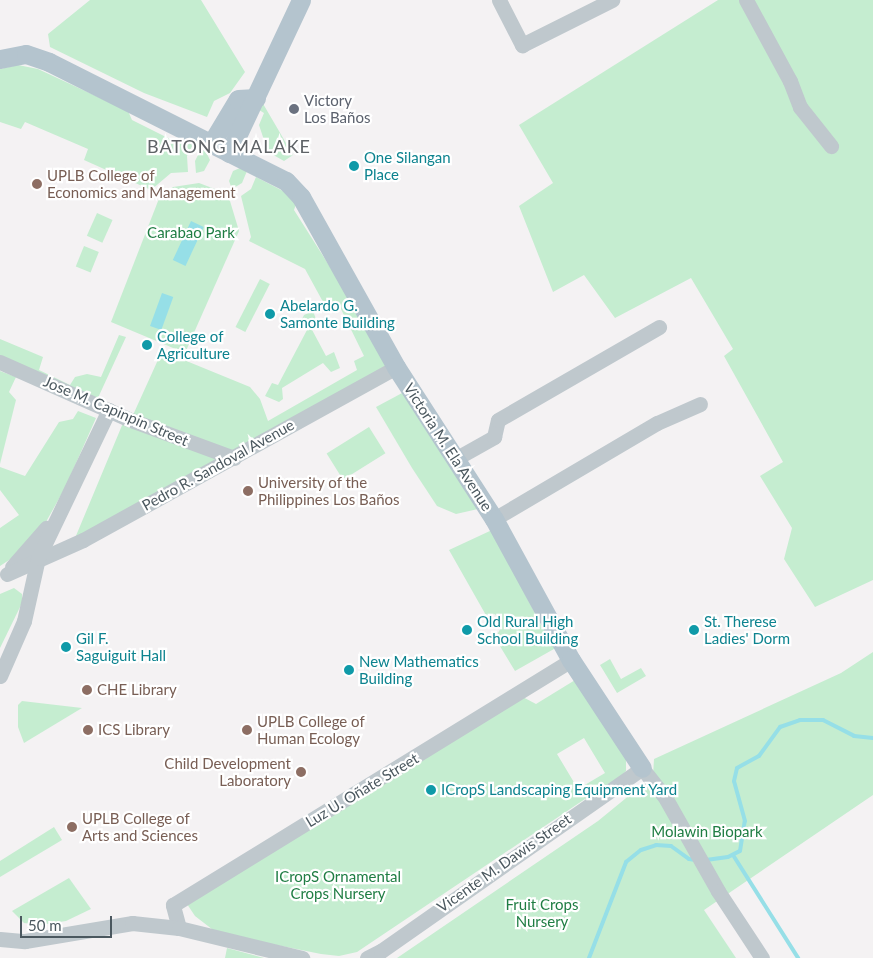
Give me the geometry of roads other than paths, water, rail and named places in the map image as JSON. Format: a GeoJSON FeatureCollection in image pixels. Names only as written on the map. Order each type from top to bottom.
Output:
{"type":"FeatureCollection","features":[{"type":"Feature","properties":{"kind":"main road"},"geometry":{"type":"LineString","coordinates":[[229,153],[300,0]]}},
{"type":"Feature","properties":{"kind":"main road","name":"Victoria M. Ela Avenue"},"geometry":{"type":"LineString","coordinates":[[0,59],[26,54],[49,62],[286,181],[301,197],[396,367],[494,519],[571,660],[642,768]]}},
{"type":"Feature","properties":{"kind":"main road"},"geometry":{"type":"LineString","coordinates":[[210,144],[238,99],[256,98]]}},
{"type":"Feature","properties":{"kind":"street"},"geometry":{"type":"LineString","coordinates":[[499,0],[522,45],[612,0]]}},
{"type":"Feature","properties":{"kind":"street"},"geometry":{"type":"LineString","coordinates":[[746,0],[790,81],[800,107],[831,146]]}},
{"type":"Feature","properties":{"kind":"street"},"geometry":{"type":"LineString","coordinates":[[455,459],[494,437],[498,420],[659,328]]}},
{"type":"Feature","properties":{"kind":"street","name":"Jose M. Capinpin Street"},"geometry":{"type":"LineString","coordinates":[[0,362],[109,410],[234,458]]}},
{"type":"Feature","properties":{"kind":"street","name":"Pedro R. Sandoval Avenue"},"geometry":{"type":"LineString","coordinates":[[3,576],[38,558],[82,540],[234,458],[396,367]]}},
{"type":"Feature","properties":{"kind":"street"},"geometry":{"type":"LineString","coordinates":[[494,519],[657,423],[700,404]]}},
{"type":"Feature","properties":{"kind":"street"},"geometry":{"type":"LineString","coordinates":[[0,676],[24,621],[38,558],[54,519],[73,488],[109,410]]}},
{"type":"Feature","properties":{"kind":"street"},"geometry":{"type":"LineString","coordinates":[[3,576],[54,519]]}},
{"type":"Feature","properties":{"kind":"street","name":"Luz U. Oñate Street"},"geometry":{"type":"LineString","coordinates":[[179,928],[173,905],[571,660]]}},
{"type":"Feature","properties":{"kind":"street"},"geometry":{"type":"LineString","coordinates":[[642,768],[666,800],[718,891],[762,958]]}},
{"type":"Feature","properties":{"kind":"street","name":"Vicente M. Dawis Street"},"geometry":{"type":"LineString","coordinates":[[366,958],[381,952],[422,920],[642,768]]}},
{"type":"Feature","properties":{"kind":"street"},"geometry":{"type":"LineString","coordinates":[[0,939],[25,941],[132,923],[179,928],[302,958]]}},
{"type":"Feature","properties":{"kind":"water"},"geometry":{"type":"Polygon","coordinates":[[[191,221],[204,227],[186,266],[173,260],[191,221]]]}},
{"type":"Feature","properties":{"kind":"water"},"geometry":{"type":"Polygon","coordinates":[[[162,293],[173,297],[161,330],[150,326],[162,293]]]}},
{"type":"Feature","properties":{"kind":"waterway"},"geometry":{"type":"LineString","coordinates":[[706,860],[728,857],[740,851],[745,821],[734,781],[737,768],[759,756],[780,727],[800,720],[823,720],[854,736],[873,738]]}},
{"type":"Feature","properties":{"kind":"waterway"},"geometry":{"type":"LineString","coordinates":[[589,958],[626,862],[641,850],[656,845],[671,846],[689,859],[696,860]]}},
{"type":"Feature","properties":{"kind":"waterway"},"geometry":{"type":"LineString","coordinates":[[733,855],[798,958]]}},
{"type":"Feature","properties":{"kind":"place","name":"Victory Los Baños"},"geometry":{"type":"Point","coordinates":[294,109]}},
{"type":"Feature","properties":{"kind":"place","name":"One Silangan Place"},"geometry":{"type":"Point","coordinates":[354,166]}},
{"type":"Feature","properties":{"kind":"place","name":"UPLB College of Economics and Management"},"geometry":{"type":"Point","coordinates":[37,184]}},
{"type":"Feature","properties":{"kind":"place","name":"Abelardo G. Samonte Building"},"geometry":{"type":"Point","coordinates":[270,314]}},
{"type":"Feature","properties":{"kind":"place","name":"College of Agriculture"},"geometry":{"type":"Point","coordinates":[147,345]}},
{"type":"Feature","properties":{"kind":"place","name":"University of the Philippines Los Baños"},"geometry":{"type":"Point","coordinates":[248,491]}},
{"type":"Feature","properties":{"kind":"place","name":"Old Rural High School Building"},"geometry":{"type":"Point","coordinates":[467,630]}},
{"type":"Feature","properties":{"kind":"place","name":"St. Therese Ladies' Dorm"},"geometry":{"type":"Point","coordinates":[694,630]}},
{"type":"Feature","properties":{"kind":"place","name":"Gil F. Saguiguit Hall"},"geometry":{"type":"Point","coordinates":[66,647]}},
{"type":"Feature","properties":{"kind":"place","name":"New Mathematics Building"},"geometry":{"type":"Point","coordinates":[349,670]}},
{"type":"Feature","properties":{"kind":"place","name":"CHE Library"},"geometry":{"type":"Point","coordinates":[87,690]}},
{"type":"Feature","properties":{"kind":"place","name":"ICS Library"},"geometry":{"type":"Point","coordinates":[88,730]}},
{"type":"Feature","properties":{"kind":"place","name":"UPLB College of Human Ecology"},"geometry":{"type":"Point","coordinates":[247,730]}},
{"type":"Feature","properties":{"kind":"place","name":"Child Development Laboratory"},"geometry":{"type":"Point","coordinates":[301,772]}},
{"type":"Feature","properties":{"kind":"place","name":"ICropS Landscaping Equipment Yard"},"geometry":{"type":"Point","coordinates":[431,790]}},
{"type":"Feature","properties":{"kind":"place","name":"UPLB College of Arts and Sciences"},"geometry":{"type":"Point","coordinates":[72,827]}},
{"type":"Feature","properties":{"kind":"district","name":"BATONG MALAKE"},"geometry":{"type":"Point","coordinates":[229,146]}},
{"type":"Feature","properties":{"kind":"park label","name":"Carabao Park"},"geometry":{"type":"Point","coordinates":[191,233]}},
{"type":"Feature","properties":{"kind":"park label","name":"Molawin Biopark"},"geometry":{"type":"Point","coordinates":[707,832]}},
{"type":"Feature","properties":{"kind":"park label","name":"ICropS Ornamental Crops Nursery"},"geometry":{"type":"Point","coordinates":[338,884]}},
{"type":"Feature","properties":{"kind":"park label","name":"Fruit Crops Nursery"},"geometry":{"type":"Point","coordinates":[542,912]}}]}
